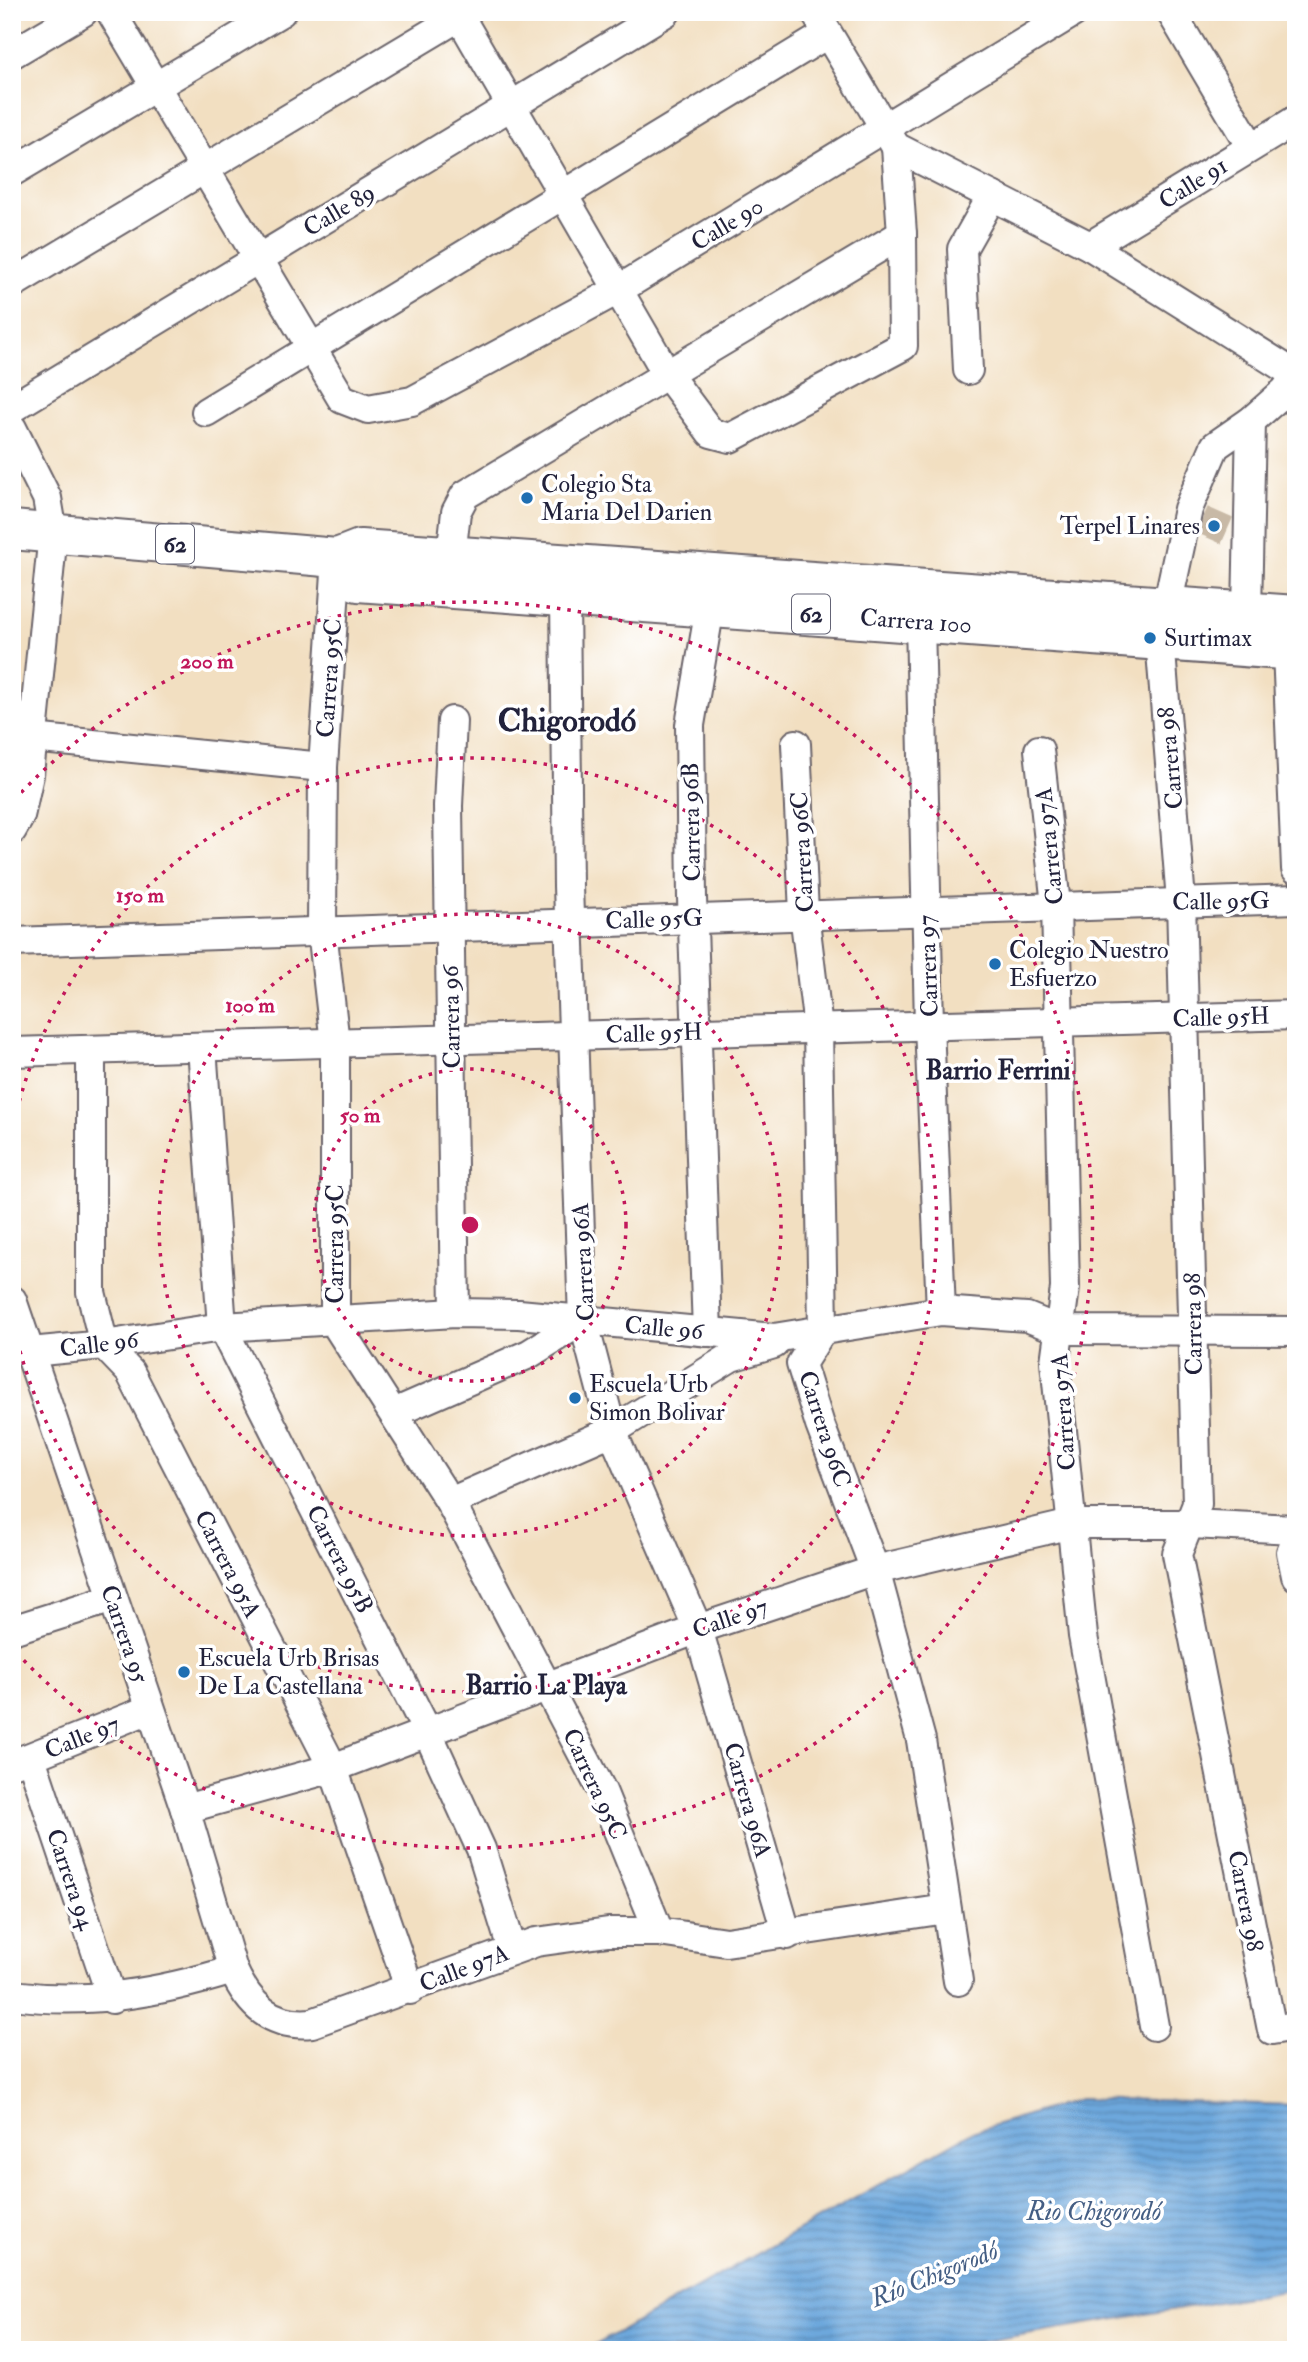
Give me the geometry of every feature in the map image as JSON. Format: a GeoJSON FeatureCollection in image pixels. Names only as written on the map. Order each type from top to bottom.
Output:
{"type":"FeatureCollection","features":[{"type":"Feature","properties":{"kind":"highway","name":"Carrera 100"},"geometry":{"type":"LineString","coordinates":[[12,530],[337,558],[360,549],[451,556],[1163,622],[1293,639]]}},
{"type":"Feature","properties":{"kind":"highway","name":"Carrera 100"},"geometry":{"type":"LineString","coordinates":[[337,558],[358,582],[920,621],[1163,622],[1247,612],[1293,639]]}},
{"type":"Feature","properties":{"kind":"street"},"geometry":{"type":"LineString","coordinates":[[12,54],[83,12]]}},
{"type":"Feature","properties":{"kind":"street"},"geometry":{"type":"LineString","coordinates":[[111,12],[310,349]]}},
{"type":"Feature","properties":{"kind":"street"},"geometry":{"type":"LineString","coordinates":[[12,172],[281,12]]}},
{"type":"Feature","properties":{"kind":"street","name":"Calle 89"},"geometry":{"type":"LineString","coordinates":[[12,408],[666,12]]}},
{"type":"Feature","properties":{"kind":"street","name":"Calle 90"},"geometry":{"type":"LineString","coordinates":[[310,349],[342,399],[368,409],[412,401],[890,138],[1074,12]]}},
{"type":"Feature","properties":{"kind":"street"},"geometry":{"type":"LineString","coordinates":[[1171,12],[1251,147]]}},
{"type":"Feature","properties":{"kind":"street"},"geometry":{"type":"LineString","coordinates":[[12,284],[462,14],[512,106],[563,195],[667,374],[711,433],[730,438],[903,346],[902,234],[890,138],[821,23],[563,195],[206,412]]}},
{"type":"Feature","properties":{"kind":"street","name":"Calle 91"},"geometry":{"type":"LineString","coordinates":[[1090,246],[1296,120]]}},
{"type":"Feature","properties":{"kind":"street"},"geometry":{"type":"LineString","coordinates":[[890,138],[992,196],[1090,246],[1296,375]]}},
{"type":"Feature","properties":{"kind":"street"},"geometry":{"type":"LineString","coordinates":[[968,370],[961,248],[992,196]]}},
{"type":"Feature","properties":{"kind":"street"},"geometry":{"type":"LineString","coordinates":[[451,556],[456,513],[464,495],[902,234]]}},
{"type":"Feature","properties":{"kind":"street","name":"Carrera 98"},"geometry":{"type":"LineString","coordinates":[[1284,2028],[1177,1554],[1197,1504],[1181,901],[1163,622],[1205,523],[1215,446],[1251,421],[1286,391],[1296,375]]}},
{"type":"Feature","properties":{"kind":"street"},"geometry":{"type":"LineString","coordinates":[[1247,612],[1251,421]]}},
{"type":"Feature","properties":{"kind":"street"},"geometry":{"type":"LineString","coordinates":[[12,428],[47,498],[53,534],[29,775],[20,816],[12,830]]}},
{"type":"Feature","properties":{"kind":"street"},"geometry":{"type":"LineString","coordinates":[[1205,523],[1248,555]]}},
{"type":"Feature","properties":{"kind":"street","name":"Carrera 95C"},"geometry":{"type":"LineString","coordinates":[[337,558],[323,767],[323,930],[335,1043],[335,1323],[450,1502],[602,1791],[659,1932]]}},
{"type":"Feature","properties":{"kind":"street","name":"Carrera 96A"},"geometry":{"type":"LineString","coordinates":[[565,597],[569,922],[583,1320],[612,1431],[698,1629],[788,1935]]}},
{"type":"Feature","properties":{"kind":"street","name":"Carrera 96B"},"geometry":{"type":"LineString","coordinates":[[707,1332],[693,918],[690,725],[710,607]]}},
{"type":"Feature","properties":{"kind":"street","name":"Carrera 97"},"geometry":{"type":"LineString","coordinates":[[920,621],[929,1025],[941,1311]]}},
{"type":"Feature","properties":{"kind":"street"},"geometry":{"type":"LineString","coordinates":[[1293,639],[1296,869]]}},
{"type":"Feature","properties":{"kind":"street","name":"Carrera 96"},"geometry":{"type":"LineString","coordinates":[[452,721],[448,806],[455,1313]]}},
{"type":"Feature","properties":{"kind":"street"},"geometry":{"type":"LineString","coordinates":[[32,738],[323,767]]}},
{"type":"Feature","properties":{"kind":"street","name":"Carrera 96C"},"geometry":{"type":"LineString","coordinates":[[796,744],[804,914],[818,1028],[823,1329],[801,1364],[820,1424],[875,1570],[921,1740],[958,1980]]}},
{"type":"Feature","properties":{"kind":"street","name":"Carrera 97A"},"geometry":{"type":"LineString","coordinates":[[1039,750],[1056,905],[1065,1288],[1055,1362],[1083,1636],[1154,2026]]}},
{"type":"Feature","properties":{"kind":"street","name":"Calle 95G"},"geometry":{"type":"LineString","coordinates":[[12,942],[1296,899]]}},
{"type":"Feature","properties":{"kind":"street","name":"Calle 95H"},"geometry":{"type":"LineString","coordinates":[[12,1052],[1296,1015]]}},
{"type":"Feature","properties":{"kind":"street"},"geometry":{"type":"LineString","coordinates":[[202,1046],[222,1327]]}},
{"type":"Feature","properties":{"kind":"street"},"geometry":{"type":"LineString","coordinates":[[91,1050],[91,1292],[104,1345]]}},
{"type":"Feature","properties":{"kind":"street","name":"Carrera 95"},"geometry":{"type":"LineString","coordinates":[[12,1300],[185,1810],[233,1970]]}},
{"type":"Feature","properties":{"kind":"street","name":"Calle 96"},"geometry":{"type":"LineString","coordinates":[[30,1352],[104,1345],[222,1327],[335,1323],[455,1313],[583,1320],[774,1338],[941,1311],[1027,1317],[1059,1330],[1296,1331]]}},
{"type":"Feature","properties":{"kind":"street"},"geometry":{"type":"LineString","coordinates":[[394,1413],[529,1354],[583,1320]]}},
{"type":"Feature","properties":{"kind":"street","name":"Carrera 95B"},"geometry":{"type":"LineString","coordinates":[[222,1327],[427,1731],[481,1849],[512,1949]]}},
{"type":"Feature","properties":{"kind":"street"},"geometry":{"type":"LineString","coordinates":[[450,1502],[612,1431],[732,1357],[823,1329]]}},
{"type":"Feature","properties":{"kind":"street","name":"Carrera 95A"},"geometry":{"type":"LineString","coordinates":[[104,1345],[130,1372],[333,1768],[410,1990]]}},
{"type":"Feature","properties":{"kind":"street","name":"Calle 97"},"geometry":{"type":"LineString","coordinates":[[185,1810],[333,1768],[698,1629],[875,1570],[1072,1524],[1190,1524],[1296,1529]]}},
{"type":"Feature","properties":{"kind":"street"},"geometry":{"type":"LineString","coordinates":[[1296,1540],[1291,1552],[1296,1576]]}},
{"type":"Feature","properties":{"kind":"street"},"geometry":{"type":"LineString","coordinates":[[12,1630],[113,1598]]}},
{"type":"Feature","properties":{"kind":"street","name":"Calle 97"},"geometry":{"type":"LineString","coordinates":[[21,1761],[150,1709]]}},
{"type":"Feature","properties":{"kind":"street","name":"Carrera 94"},"geometry":{"type":"LineString","coordinates":[[21,1761],[112,1999]]}},
{"type":"Feature","properties":{"kind":"street","name":"Calle 97A"},"geometry":{"type":"LineString","coordinates":[[233,1970],[243,1993],[266,2014],[290,2025],[312,2023],[410,1990],[512,1949],[608,1931],[659,1932],[726,1942],[788,1935],[946,1909]]}},
{"type":"Feature","properties":{"kind":"street"},"geometry":{"type":"LineString","coordinates":[[12,1995],[45,2000],[112,1999],[173,1989],[233,1970]]}},
{"type":"Feature","properties":{"kind":"water","name":"Rio Chigorodó"},"geometry":{"type":"Polygon","coordinates":[[[1080,2099],[1296,2105],[1296,2289],[931,2350],[587,2350],[972,2132],[1080,2099]]]}},
{"type":"Feature","properties":{"kind":"tunnel"},"geometry":{"type":"LineString","coordinates":[[1202,520],[1227,531]]}},
{"type":"Feature","properties":{"kind":"place","name":"Colegio Sta Maria Del Darien"},"geometry":{"type":"Point","coordinates":[527,498]}},
{"type":"Feature","properties":{"kind":"place","name":"Terpel Linares"},"geometry":{"type":"Point","coordinates":[1214,526]}},
{"type":"Feature","properties":{"kind":"place","name":"Surtimax"},"geometry":{"type":"Point","coordinates":[1150,638]}},
{"type":"Feature","properties":{"kind":"place","name":"Colegio Nuestro Esfuerzo"},"geometry":{"type":"Point","coordinates":[995,964]}},
{"type":"Feature","properties":{"kind":"place","name":"Escuela Urb Simon Bolivar"},"geometry":{"type":"Point","coordinates":[575,1398]}},
{"type":"Feature","properties":{"kind":"place","name":"Escuela Urb Brisas De La Castellana"},"geometry":{"type":"Point","coordinates":[184,1672]}},
{"type":"Feature","properties":{"kind":"district","name":"Chigorodó"},"geometry":{"type":"Point","coordinates":[567,720]}},
{"type":"Feature","properties":{"kind":"district","name":"Barrio Ferrini"},"geometry":{"type":"Point","coordinates":[998,1070]}},
{"type":"Feature","properties":{"kind":"district","name":"Barrio La Playa"},"geometry":{"type":"Point","coordinates":[546,1685]}},
{"type":"Feature","properties":{"kind":"water label","name":"Río Chigorodó"},"geometry":{"type":"Point","coordinates":[934,2274]}}]}
